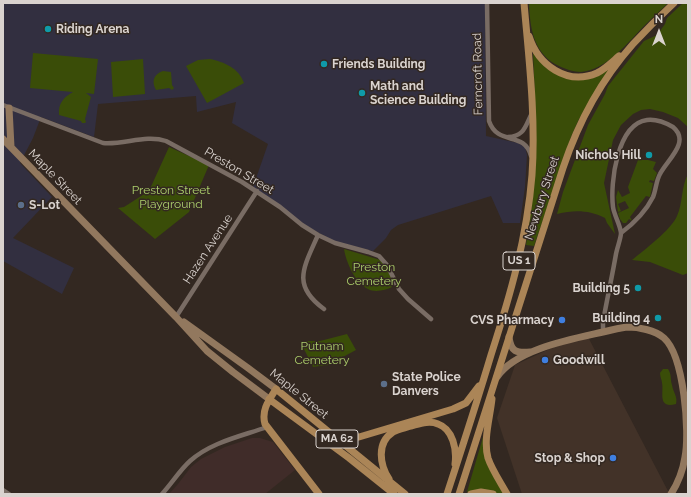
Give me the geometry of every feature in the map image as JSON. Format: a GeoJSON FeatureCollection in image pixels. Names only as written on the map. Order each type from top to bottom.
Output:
{"type":"FeatureCollection","features":[{"type":"Feature","properties":{"kind":"main road","name":"Newbury Street"},"geometry":{"type":"LineString","coordinates":[[447,494],[485,377],[519,260],[528,214],[532,162],[532,112],[524,3]]}},
{"type":"Feature","properties":{"kind":"main road","name":"Newbury Street"},"geometry":{"type":"LineString","coordinates":[[459,494],[563,168],[576,133],[606,79],[621,59],[642,34],[674,3]]}},
{"type":"Feature","properties":{"kind":"main road"},"geometry":{"type":"LineString","coordinates":[[526,18],[530,40],[538,55],[553,70],[570,76],[589,76],[601,70],[611,64],[642,34]]}},
{"type":"Feature","properties":{"kind":"main road"},"geometry":{"type":"LineString","coordinates":[[6,106],[11,147]]}},
{"type":"Feature","properties":{"kind":"main road","name":"Maple Street"},"geometry":{"type":"LineString","coordinates":[[3,139],[220,363],[349,458],[399,492]]}},
{"type":"Feature","properties":{"kind":"main road","name":"Maple Street"},"geometry":{"type":"LineString","coordinates":[[176,316],[276,389],[399,492]]}},
{"type":"Feature","properties":{"kind":"main road"},"geometry":{"type":"LineString","coordinates":[[507,494],[488,460],[487,452],[487,436],[495,379],[506,366],[532,352],[590,334],[626,327],[649,330],[664,338],[671,347],[683,384],[686,437],[685,457],[680,476],[671,494]]}},
{"type":"Feature","properties":{"kind":"main road"},"geometry":{"type":"LineString","coordinates":[[509,337],[513,350],[532,352]]}},
{"type":"Feature","properties":{"kind":"main road"},"geometry":{"type":"LineString","coordinates":[[326,430],[343,437],[359,437],[460,406],[470,398],[485,377]]}},
{"type":"Feature","properties":{"kind":"main road"},"geometry":{"type":"LineString","coordinates":[[276,389],[269,399],[264,413],[264,421],[267,427],[319,494]]}},
{"type":"Feature","properties":{"kind":"main road"},"geometry":{"type":"LineString","coordinates":[[399,492],[386,475],[382,465],[381,450],[392,432],[424,423],[438,424],[447,430],[453,440],[455,459],[452,478]]}},
{"type":"Feature","properties":{"kind":"main road"},"geometry":{"type":"LineString","coordinates":[[472,494],[481,492],[493,494]]}},
{"type":"Feature","properties":{"kind":"street","name":"Ferncroft Road"},"geometry":{"type":"LineString","coordinates":[[488,3],[488,121],[492,129],[497,133],[504,137],[519,140],[525,144],[529,149],[532,162]]}},
{"type":"Feature","properties":{"kind":"street","name":"Preston Street"},"geometry":{"type":"LineString","coordinates":[[6,106],[103,143],[113,144],[139,140],[160,139],[205,161],[280,207],[302,225],[318,235],[335,244],[379,256],[387,265],[399,289],[431,319]]}},
{"type":"Feature","properties":{"kind":"street"},"geometry":{"type":"LineString","coordinates":[[504,137],[522,133],[532,112]]}},
{"type":"Feature","properties":{"kind":"street"},"geometry":{"type":"LineString","coordinates":[[603,332],[603,322],[621,233],[613,208],[613,198],[616,169],[623,140],[631,128],[643,121],[656,121],[678,129],[684,141],[684,146],[681,151],[667,163],[661,172],[656,182],[654,195],[648,204],[637,219],[621,233]]}},
{"type":"Feature","properties":{"kind":"street","name":"Hazen Avenue"},"geometry":{"type":"LineString","coordinates":[[176,316],[257,192]]}},
{"type":"Feature","properties":{"kind":"street"},"geometry":{"type":"LineString","coordinates":[[318,235],[305,265],[303,281],[309,296],[314,302],[324,309]]}},
{"type":"Feature","properties":{"kind":"street"},"geometry":{"type":"LineString","coordinates":[[162,494],[186,464],[204,450],[267,427]]}},
{"type":"Feature","properties":{"kind":"street"},"geometry":{"type":"LineString","coordinates":[[3,490],[9,494]]}},
{"type":"Feature","properties":{"kind":"shaded area"},"geometry":{"type":"Polygon","coordinates":[[[3,3],[485,3],[486,136],[518,143],[525,147],[527,155],[525,187],[520,223],[503,223],[491,196],[398,225],[391,230],[386,238],[373,251],[334,241],[308,227],[253,187],[268,144],[232,123],[236,102],[197,112],[196,96],[98,104],[94,137],[41,117],[33,138],[20,163],[52,197],[13,238],[74,268],[62,294],[3,261],[3,3]]]}},
{"type":"Feature","properties":{"kind":"shaded area"},"geometry":{"type":"Polygon","coordinates":[[[588,337],[669,493],[668,494],[522,494],[497,418],[515,365],[558,345],[588,337]]]}},
{"type":"Feature","properties":{"kind":"shaded area"},"geometry":{"type":"Polygon","coordinates":[[[252,438],[260,438],[273,442],[295,470],[265,494],[169,494],[191,467],[201,459],[225,447],[252,438]]]}},
{"type":"Feature","properties":{"kind":"green space"},"geometry":{"type":"Polygon","coordinates":[[[529,3],[668,3],[617,54],[600,66],[591,70],[578,72],[571,71],[555,64],[548,59],[537,45],[530,21],[529,3]]]}},
{"type":"Feature","properties":{"kind":"green space"},"geometry":{"type":"Polygon","coordinates":[[[683,3],[688,3],[688,127],[678,118],[650,109],[641,110],[633,114],[621,125],[613,140],[604,183],[615,234],[605,218],[599,215],[581,212],[557,214],[563,192],[588,125],[608,86],[644,41],[657,35],[665,24],[667,18],[683,3]]]}},
{"type":"Feature","properties":{"kind":"green space"},"geometry":{"type":"Polygon","coordinates":[[[33,53],[98,59],[94,94],[86,93],[91,97],[85,123],[59,115],[62,101],[73,92],[30,88],[33,53]]]}},
{"type":"Feature","properties":{"kind":"green space"},"geometry":{"type":"Polygon","coordinates":[[[533,53],[545,67],[566,78],[610,68],[579,119],[571,137],[534,246],[526,245],[532,204],[535,96],[533,53]]]}},
{"type":"Feature","properties":{"kind":"green space"},"geometry":{"type":"Polygon","coordinates":[[[143,59],[145,94],[113,97],[111,62],[143,59]]]}},
{"type":"Feature","properties":{"kind":"green space"},"geometry":{"type":"Polygon","coordinates":[[[210,59],[230,66],[239,73],[244,83],[207,103],[186,66],[198,60],[210,59]]]}},
{"type":"Feature","properties":{"kind":"green space"},"geometry":{"type":"Polygon","coordinates":[[[163,71],[171,72],[172,85],[174,88],[172,90],[169,88],[156,90],[154,87],[154,78],[157,74],[163,71]]]}},
{"type":"Feature","properties":{"kind":"green space","name":"Preston Street Playground"},"geometry":{"type":"Polygon","coordinates":[[[169,147],[209,165],[189,212],[155,239],[118,208],[124,207],[149,191],[169,147]]]}},
{"type":"Feature","properties":{"kind":"green space"},"geometry":{"type":"Polygon","coordinates":[[[638,160],[656,162],[653,169],[657,173],[654,181],[650,180],[649,182],[653,183],[650,197],[646,196],[630,217],[632,221],[629,219],[626,223],[623,223],[618,213],[629,208],[625,201],[618,204],[621,211],[618,212],[616,197],[618,190],[622,197],[630,193],[628,187],[638,160]]]}},
{"type":"Feature","properties":{"kind":"green space"},"geometry":{"type":"Polygon","coordinates":[[[688,174],[688,273],[683,275],[650,262],[632,260],[657,240],[674,221],[679,211],[684,184],[688,174]]]}},
{"type":"Feature","properties":{"kind":"green space","name":"Preston Cemetery"},"geometry":{"type":"Polygon","coordinates":[[[344,249],[387,262],[394,282],[392,287],[377,291],[363,286],[352,272],[344,249]]]}},
{"type":"Feature","properties":{"kind":"green space","name":"Putnam Cemetery"},"geometry":{"type":"Polygon","coordinates":[[[347,334],[356,350],[328,365],[313,367],[300,341],[320,341],[347,334]]]}},
{"type":"Feature","properties":{"kind":"green space"},"geometry":{"type":"Polygon","coordinates":[[[663,369],[668,369],[670,373],[676,404],[670,405],[664,402],[660,373],[663,369]]]}},
{"type":"Feature","properties":{"kind":"green space"},"geometry":{"type":"Polygon","coordinates":[[[483,437],[505,494],[498,494],[493,491],[467,492],[483,437]]]}},
{"type":"Feature","properties":{"kind":"place","name":"Riding Arena"},"geometry":{"type":"Point","coordinates":[48,29]}},
{"type":"Feature","properties":{"kind":"place","name":"Friends Building"},"geometry":{"type":"Point","coordinates":[324,64]}},
{"type":"Feature","properties":{"kind":"place","name":"Math and Science Building"},"geometry":{"type":"Point","coordinates":[362,93]}},
{"type":"Feature","properties":{"kind":"place","name":"Nichols Hill"},"geometry":{"type":"Point","coordinates":[649,155]}},
{"type":"Feature","properties":{"kind":"place","name":"S-Lot"},"geometry":{"type":"Point","coordinates":[21,205]}},
{"type":"Feature","properties":{"kind":"place","name":"Building 5"},"geometry":{"type":"Point","coordinates":[638,288]}},
{"type":"Feature","properties":{"kind":"place","name":"Building 4"},"geometry":{"type":"Point","coordinates":[658,318]}},
{"type":"Feature","properties":{"kind":"place","name":"CVS Pharmacy"},"geometry":{"type":"Point","coordinates":[562,320]}},
{"type":"Feature","properties":{"kind":"place","name":"Goodwill"},"geometry":{"type":"Point","coordinates":[545,360]}},
{"type":"Feature","properties":{"kind":"place","name":"State Police Danvers"},"geometry":{"type":"Point","coordinates":[384,384]}},
{"type":"Feature","properties":{"kind":"place","name":"Stop & Shop"},"geometry":{"type":"Point","coordinates":[613,458]}}]}
